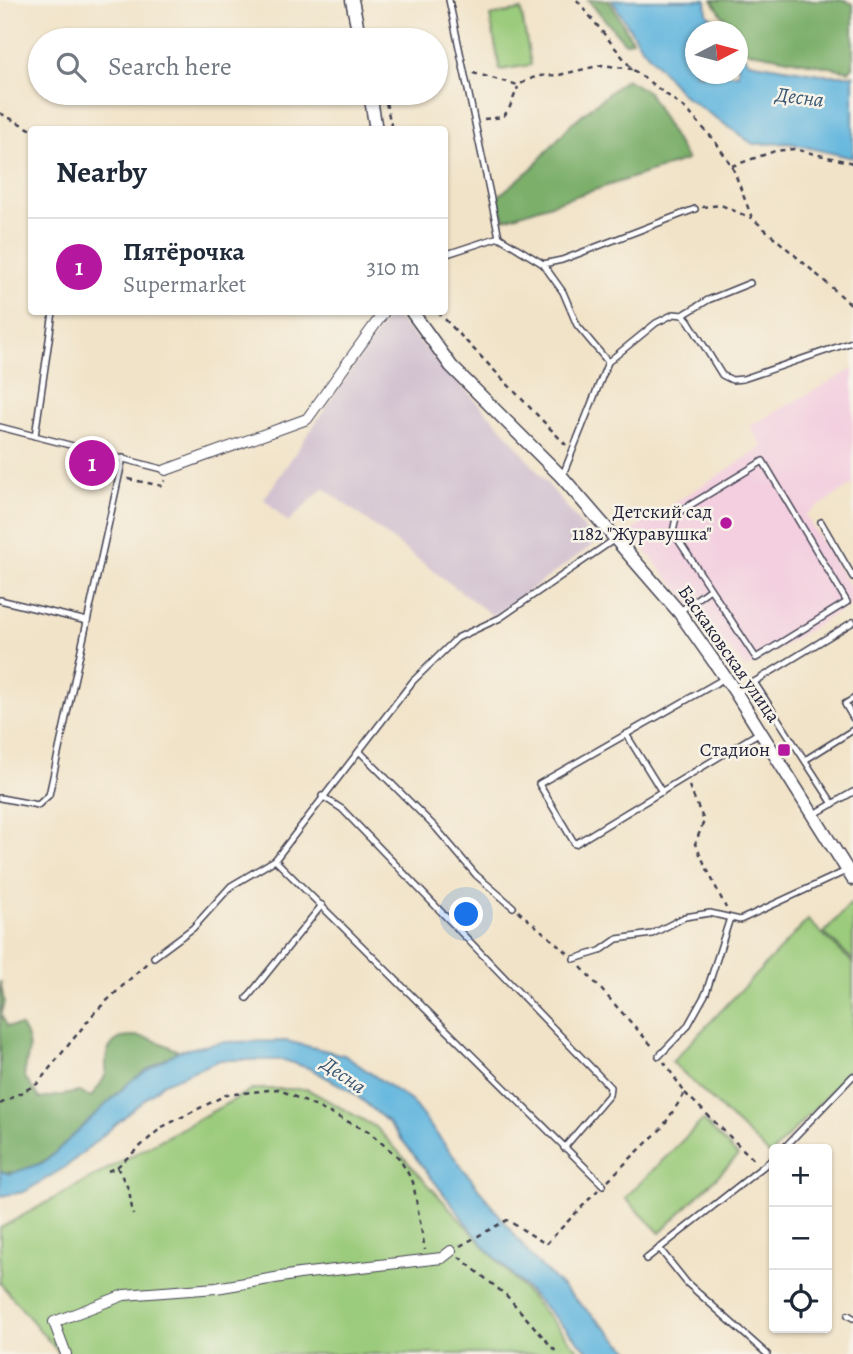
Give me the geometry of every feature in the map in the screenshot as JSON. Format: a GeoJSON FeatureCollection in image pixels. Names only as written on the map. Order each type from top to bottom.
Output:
{"type":"FeatureCollection","features":[{"type":"Feature","properties":{"kind":"street"},"geometry":{"type":"LineString","coordinates":[[352,0],[358,28]]}},
{"type":"Feature","properties":{"kind":"street"},"geometry":{"type":"LineString","coordinates":[[372,105],[375,126]]}},
{"type":"Feature","properties":{"kind":"street"},"geometry":{"type":"LineString","coordinates":[[166,475],[307,419],[382,315]]}},
{"type":"Feature","properties":{"kind":"street","name":"Баскаковская улица"},"geometry":{"type":"LineString","coordinates":[[414,315],[450,366],[562,477],[679,612],[736,693],[850,875]]}},
{"type":"Feature","properties":{"kind":"street"},"geometry":{"type":"LineString","coordinates":[[66,1354],[54,1321],[124,1295],[216,1288],[299,1273],[442,1258],[451,1251]]}},
{"type":"Feature","properties":{"kind":"lane"},"geometry":{"type":"LineString","coordinates":[[449,0],[499,237],[543,264],[563,292],[577,325],[607,362]]}},
{"type":"Feature","properties":{"kind":"lane"},"geometry":{"type":"LineString","coordinates":[[543,264],[562,260],[695,209]]}},
{"type":"Feature","properties":{"kind":"lane"},"geometry":{"type":"LineString","coordinates":[[448,254],[499,237]]}},
{"type":"Feature","properties":{"kind":"lane"},"geometry":{"type":"LineString","coordinates":[[562,477],[607,362],[656,323],[674,314],[683,315],[708,300],[750,283]]}},
{"type":"Feature","properties":{"kind":"lane"},"geometry":{"type":"LineString","coordinates":[[34,436],[53,315]]}},
{"type":"Feature","properties":{"kind":"lane"},"geometry":{"type":"LineString","coordinates":[[683,315],[722,375],[732,380],[743,379],[852,342]]}},
{"type":"Feature","properties":{"kind":"lane"},"geometry":{"type":"LineString","coordinates":[[0,427],[123,458],[166,475]]}},
{"type":"Feature","properties":{"kind":"lane"},"geometry":{"type":"LineString","coordinates":[[0,798],[38,805],[49,795],[123,458]]}},
{"type":"Feature","properties":{"kind":"lane"},"geometry":{"type":"LineString","coordinates":[[763,461],[847,602],[756,658],[710,589],[673,532],[677,513],[763,461]]}},
{"type":"Feature","properties":{"kind":"lane"},"geometry":{"type":"LineString","coordinates":[[821,522],[853,577]]}},
{"type":"Feature","properties":{"kind":"lane"},"geometry":{"type":"LineString","coordinates":[[154,957],[193,928],[231,886],[275,860],[413,681],[457,638],[500,618],[615,539]]}},
{"type":"Feature","properties":{"kind":"lane"},"geometry":{"type":"LineString","coordinates":[[679,612],[710,589]]}},
{"type":"Feature","properties":{"kind":"lane"},"geometry":{"type":"LineString","coordinates":[[0,600],[87,621]]}},
{"type":"Feature","properties":{"kind":"lane"},"geometry":{"type":"LineString","coordinates":[[736,693],[853,622]]}},
{"type":"Feature","properties":{"kind":"lane"},"geometry":{"type":"LineString","coordinates":[[726,678],[539,784],[575,844],[760,732]]}},
{"type":"Feature","properties":{"kind":"lane"},"geometry":{"type":"LineString","coordinates":[[754,682],[833,804]]}},
{"type":"Feature","properties":{"kind":"lane"},"geometry":{"type":"LineString","coordinates":[[853,699],[845,704],[853,718]]}},
{"type":"Feature","properties":{"kind":"lane"},"geometry":{"type":"LineString","coordinates":[[805,760],[853,730]]}},
{"type":"Feature","properties":{"kind":"lane"},"geometry":{"type":"LineString","coordinates":[[626,734],[662,792]]}},
{"type":"Feature","properties":{"kind":"lane"},"geometry":{"type":"LineString","coordinates":[[359,751],[436,828],[476,875],[513,907]]}},
{"type":"Feature","properties":{"kind":"lane"},"geometry":{"type":"LineString","coordinates":[[813,815],[853,792]]}},
{"type":"Feature","properties":{"kind":"lane"},"geometry":{"type":"LineString","coordinates":[[322,796],[342,809],[610,1087],[609,1095],[564,1148]]}},
{"type":"Feature","properties":{"kind":"lane"},"geometry":{"type":"LineString","coordinates":[[275,860],[603,1185]]}},
{"type":"Feature","properties":{"kind":"lane"},"geometry":{"type":"LineString","coordinates":[[574,959],[600,951],[617,939],[652,934],[685,917],[710,913],[740,920],[850,875]]}},
{"type":"Feature","properties":{"kind":"lane"},"geometry":{"type":"LineString","coordinates":[[247,998],[321,905]]}},
{"type":"Feature","properties":{"kind":"lane"},"geometry":{"type":"LineString","coordinates":[[659,1056],[687,1027],[706,993],[730,918]]}},
{"type":"Feature","properties":{"kind":"lane"},"geometry":{"type":"LineString","coordinates":[[788,1144],[853,1076]]}},
{"type":"Feature","properties":{"kind":"lane"},"geometry":{"type":"LineString","coordinates":[[646,1259],[769,1162]]}},
{"type":"Feature","properties":{"kind":"lane"},"geometry":{"type":"LineString","coordinates":[[659,1248],[687,1283],[766,1354]]}},
{"type":"Feature","properties":{"kind":"path"},"geometry":{"type":"LineString","coordinates":[[577,0],[632,69],[686,109],[732,166],[752,218]]}},
{"type":"Feature","properties":{"kind":"path"},"geometry":{"type":"LineString","coordinates":[[463,70],[518,85],[537,76],[559,75],[602,65],[632,69]]}},
{"type":"Feature","properties":{"kind":"path"},"geometry":{"type":"LineString","coordinates":[[474,120],[503,117],[518,85]]}},
{"type":"Feature","properties":{"kind":"path"},"geometry":{"type":"LineString","coordinates":[[387,105],[391,126]]}},
{"type":"Feature","properties":{"kind":"path"},"geometry":{"type":"LineString","coordinates":[[0,113],[28,128]]}},
{"type":"Feature","properties":{"kind":"path"},"geometry":{"type":"LineString","coordinates":[[732,166],[775,150],[794,149],[853,163]]}},
{"type":"Feature","properties":{"kind":"path"},"geometry":{"type":"LineString","coordinates":[[695,209],[710,204],[721,205],[752,218],[853,306]]}},
{"type":"Feature","properties":{"kind":"path"},"geometry":{"type":"LineString","coordinates":[[441,315],[573,452]]}},
{"type":"Feature","properties":{"kind":"path"},"geometry":{"type":"LineString","coordinates":[[109,455],[104,474],[163,486],[166,475]]}},
{"type":"Feature","properties":{"kind":"path"},"geometry":{"type":"LineString","coordinates":[[685,777],[704,821],[695,844],[730,918]]}},
{"type":"Feature","properties":{"kind":"path"},"geometry":{"type":"LineString","coordinates":[[0,1104],[37,1084],[95,1012],[154,957]]}},
{"type":"Feature","properties":{"kind":"path"},"geometry":{"type":"LineString","coordinates":[[108,1171],[117,1167],[162,1126],[226,1095],[278,1089],[368,1131],[399,1158],[413,1182],[426,1260]]}},
{"type":"Feature","properties":{"kind":"path"},"geometry":{"type":"LineString","coordinates":[[685,1093],[762,1167]]}},
{"type":"Feature","properties":{"kind":"path"},"geometry":{"type":"LineString","coordinates":[[117,1167],[129,1190],[133,1215]]}},
{"type":"Feature","properties":{"kind":"path"},"geometry":{"type":"LineString","coordinates":[[538,1241],[507,1220],[451,1251],[507,1296],[558,1354]]}},
{"type":"Feature","properties":{"kind":"shaded area"},"geometry":{"type":"Polygon","coordinates":[[[389,315],[394,315],[503,429],[596,543],[493,616],[324,488],[288,522],[264,499],[389,315]]]}},
{"type":"Feature","properties":{"kind":"shaded area","name":"Детский сад 1182 \"Журавушка\""},"geometry":{"type":"Polygon","coordinates":[[[853,369],[853,484],[805,515],[853,593],[853,603],[746,669],[629,532],[763,447],[750,426],[853,369]]]}},
{"type":"Feature","properties":{"kind":"green space"},"geometry":{"type":"Polygon","coordinates":[[[588,0],[609,0],[632,40],[625,43],[588,0]]]}},
{"type":"Feature","properties":{"kind":"green space"},"geometry":{"type":"Polygon","coordinates":[[[712,0],[845,0],[853,4],[853,67],[849,71],[748,51],[748,21],[726,21],[712,0]]]}},
{"type":"Feature","properties":{"kind":"green space"},"geometry":{"type":"Polygon","coordinates":[[[521,10],[531,65],[500,70],[490,16],[521,10]]]}},
{"type":"Feature","properties":{"kind":"green space"},"geometry":{"type":"Polygon","coordinates":[[[626,79],[648,92],[687,160],[505,219],[496,198],[531,169],[572,123],[626,79]]]}},
{"type":"Feature","properties":{"kind":"green space"},"geometry":{"type":"Polygon","coordinates":[[[850,904],[853,906],[853,960],[824,933],[850,904]]]}},
{"type":"Feature","properties":{"kind":"green space"},"geometry":{"type":"Polygon","coordinates":[[[808,920],[853,963],[853,1068],[780,1144],[769,1144],[769,1154],[672,1062],[808,920]]]}},
{"type":"Feature","properties":{"kind":"green space"},"geometry":{"type":"Polygon","coordinates":[[[0,981],[4,1001],[1,1015],[7,1026],[21,1026],[25,1033],[28,1051],[24,1076],[40,1099],[79,1092],[91,1097],[105,1076],[108,1051],[122,1038],[131,1036],[151,1039],[178,1051],[132,1080],[53,1155],[35,1166],[17,1172],[0,1171],[0,981]]]}},
{"type":"Feature","properties":{"kind":"green space"},"geometry":{"type":"Polygon","coordinates":[[[253,1089],[307,1089],[376,1127],[582,1354],[60,1354],[0,1283],[0,1228],[253,1089]]]}},
{"type":"Feature","properties":{"kind":"green space"},"geometry":{"type":"Polygon","coordinates":[[[703,1120],[738,1156],[660,1233],[625,1198],[703,1120]]]}},
{"type":"Feature","properties":{"kind":"water","name":"Десна"},"geometry":{"type":"Polygon","coordinates":[[[612,0],[706,0],[707,13],[714,21],[685,21],[685,84],[748,84],[748,61],[826,75],[853,75],[853,158],[789,143],[753,144],[683,95],[640,45],[612,0]]]}},
{"type":"Feature","properties":{"kind":"water","name":"Десна"},"geometry":{"type":"Polygon","coordinates":[[[286,1041],[344,1055],[411,1101],[534,1260],[633,1354],[591,1354],[486,1248],[388,1122],[351,1091],[311,1069],[284,1060],[220,1060],[164,1083],[67,1166],[24,1192],[0,1196],[0,1171],[10,1174],[45,1162],[132,1080],[178,1051],[223,1042],[286,1041]]]}},
{"type":"Feature","properties":{"kind":"place","name":"Пятёрочка"},"geometry":{"type":"Point","coordinates":[92,463]}},
{"type":"Feature","properties":{"kind":"place","name":"Детский сад 1182 \"Журавушка\""},"geometry":{"type":"Point","coordinates":[726,523]}},
{"type":"Feature","properties":{"kind":"place","name":"Стадион"},"geometry":{"type":"Point","coordinates":[784,750]}}]}
